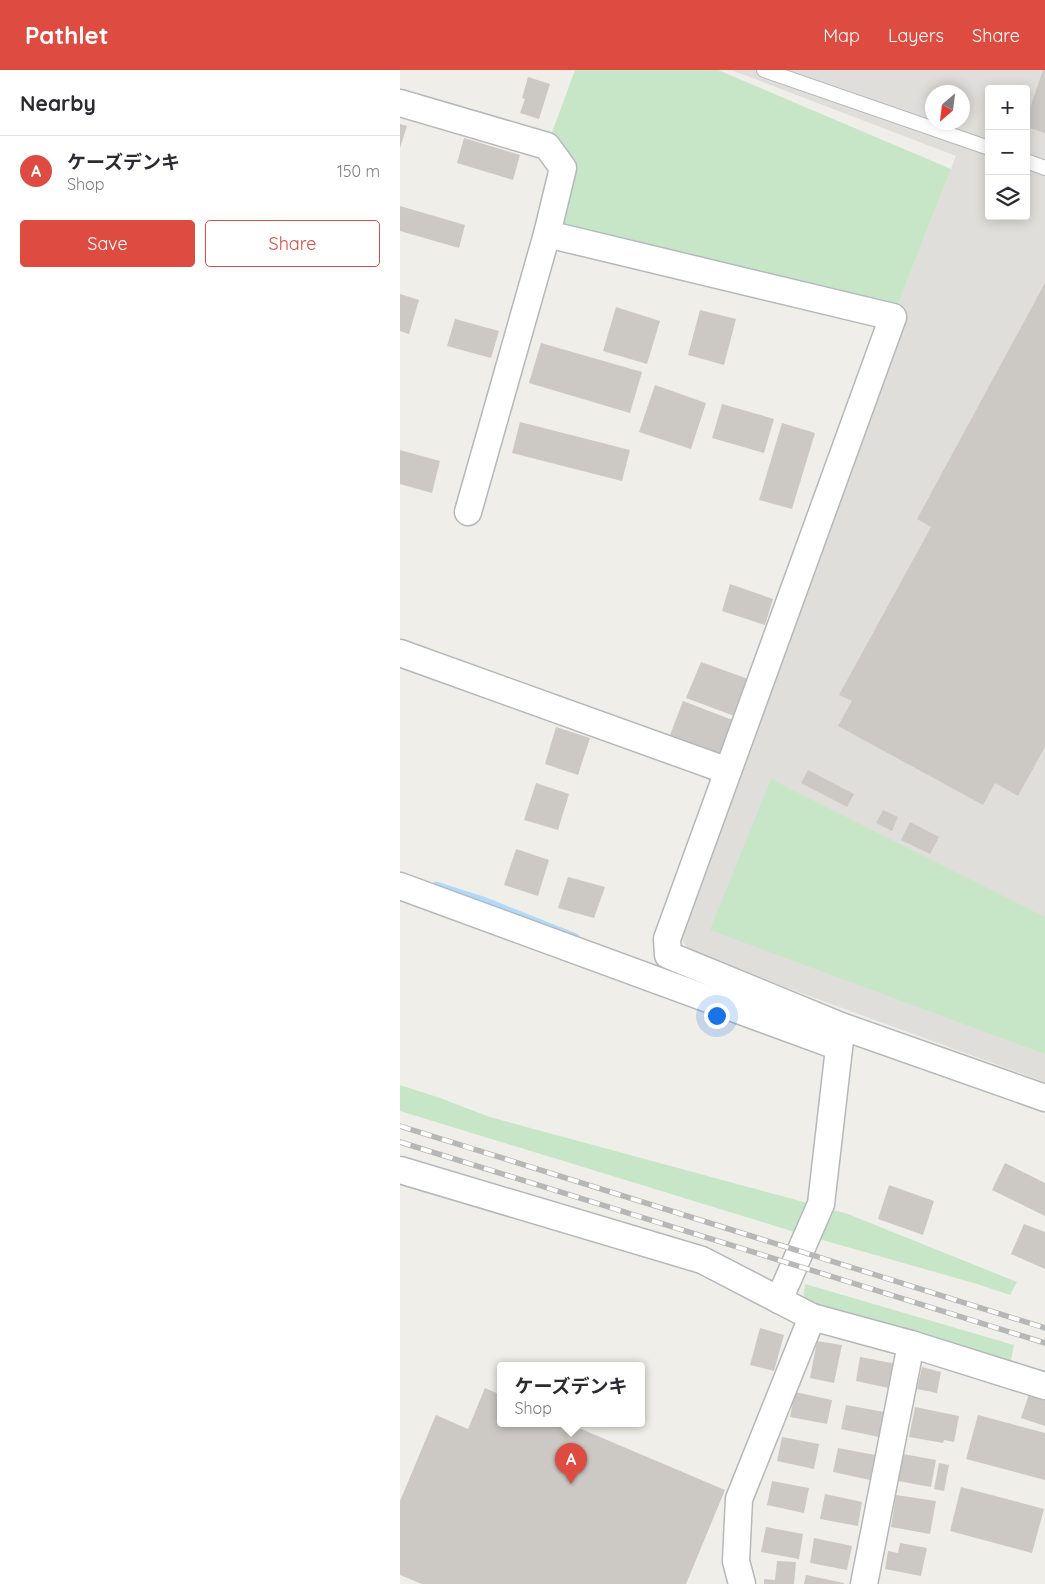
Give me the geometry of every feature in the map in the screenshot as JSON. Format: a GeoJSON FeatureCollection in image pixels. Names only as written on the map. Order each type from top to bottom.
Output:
{"type":"FeatureCollection","features":[{"type":"Feature","properties":{"kind":"street"},"geometry":{"type":"LineString","coordinates":[[400,103],[547,146],[564,168],[548,234],[468,512]]}},
{"type":"Feature","properties":{"kind":"street"},"geometry":{"type":"LineString","coordinates":[[548,234],[893,317],[667,939],[668,955],[840,1036]]}},
{"type":"Feature","properties":{"kind":"street"},"geometry":{"type":"LineString","coordinates":[[400,653],[728,771]]}},
{"type":"Feature","properties":{"kind":"street"},"geometry":{"type":"LineString","coordinates":[[400,886],[840,1036],[1045,1098]]}},
{"type":"Feature","properties":{"kind":"street"},"geometry":{"type":"LineString","coordinates":[[779,1300],[821,1204],[840,1036]]}},
{"type":"Feature","properties":{"kind":"street"},"geometry":{"type":"LineString","coordinates":[[400,1170],[702,1260],[812,1317],[911,1344],[1045,1386]]}},
{"type":"Feature","properties":{"kind":"street"},"geometry":{"type":"LineString","coordinates":[[742,1584],[736,1561],[739,1499],[812,1317]]}},
{"type":"Feature","properties":{"kind":"street"},"geometry":{"type":"LineString","coordinates":[[864,1584],[911,1344]]}},
{"type":"Feature","properties":{"kind":"lane"},"geometry":{"type":"LineString","coordinates":[[764,70],[985,147]]}},
{"type":"Feature","properties":{"kind":"lane"},"geometry":{"type":"LineString","coordinates":[[1030,162],[1045,168]]}},
{"type":"Feature","properties":{"kind":"shaded area"},"geometry":{"type":"Polygon","coordinates":[[[731,70],[1045,70],[1045,1082],[691,953],[681,939],[893,317],[956,156],[731,70]]]}},
{"type":"Feature","properties":{"kind":"green space"},"geometry":{"type":"Polygon","coordinates":[[[575,70],[718,70],[951,169],[893,317],[547,234],[563,168],[547,146],[575,70]]]}},
{"type":"Feature","properties":{"kind":"green space"},"geometry":{"type":"Polygon","coordinates":[[[771,779],[1045,917],[1045,1054],[710,930],[771,779]]]}},
{"type":"Feature","properties":{"kind":"green space"},"geometry":{"type":"Polygon","coordinates":[[[400,1085],[490,1117],[848,1214],[1017,1282],[1010,1295],[798,1233],[400,1111],[400,1085]]]}},
{"type":"Feature","properties":{"kind":"green space"},"geometry":{"type":"Polygon","coordinates":[[[805,1284],[1014,1345],[1011,1360],[803,1300],[805,1284]]]}},
{"type":"Feature","properties":{"kind":"building"},"geometry":{"type":"Polygon","coordinates":[[[1043,70],[1045,70],[1045,133],[1030,128],[1030,108],[1043,70]]]}},
{"type":"Feature","properties":{"kind":"building"},"geometry":{"type":"Polygon","coordinates":[[[528,77],[550,84],[539,119],[520,113],[525,99],[522,98],[528,77]]]}},
{"type":"Feature","properties":{"kind":"building"},"geometry":{"type":"Polygon","coordinates":[[[400,124],[407,126],[400,148],[400,124]]]}},
{"type":"Feature","properties":{"kind":"building"},"geometry":{"type":"Polygon","coordinates":[[[464,138],[520,155],[513,180],[457,163],[464,138]]]}},
{"type":"Feature","properties":{"kind":"building"},"geometry":{"type":"Polygon","coordinates":[[[400,206],[465,225],[459,248],[400,231],[400,206]]]}},
{"type":"Feature","properties":{"kind":"building"},"geometry":{"type":"Polygon","coordinates":[[[1045,283],[1045,747],[1018,796],[995,783],[983,805],[838,726],[852,701],[839,695],[931,527],[917,519],[1045,283]]]}},
{"type":"Feature","properties":{"kind":"building"},"geometry":{"type":"Polygon","coordinates":[[[400,294],[419,300],[409,334],[400,331],[400,294]]]}},
{"type":"Feature","properties":{"kind":"building"},"geometry":{"type":"Polygon","coordinates":[[[616,307],[660,321],[647,364],[603,351],[616,307]]]}},
{"type":"Feature","properties":{"kind":"building"},"geometry":{"type":"Polygon","coordinates":[[[700,310],[736,319],[724,365],[688,355],[700,310]]]}},
{"type":"Feature","properties":{"kind":"building"},"geometry":{"type":"Polygon","coordinates":[[[455,319],[499,331],[491,358],[447,346],[455,319]]]}},
{"type":"Feature","properties":{"kind":"building"},"geometry":{"type":"Polygon","coordinates":[[[541,343],[642,372],[630,413],[529,383],[541,343]]]}},
{"type":"Feature","properties":{"kind":"building"},"geometry":{"type":"Polygon","coordinates":[[[655,385],[706,403],[691,449],[639,432],[655,385]]]}},
{"type":"Feature","properties":{"kind":"building"},"geometry":{"type":"Polygon","coordinates":[[[722,404],[774,419],[764,453],[712,438],[722,404]]]}},
{"type":"Feature","properties":{"kind":"building"},"geometry":{"type":"Polygon","coordinates":[[[520,422],[630,450],[622,481],[512,453],[520,422]]]}},
{"type":"Feature","properties":{"kind":"building"},"geometry":{"type":"Polygon","coordinates":[[[782,423],[815,433],[792,509],[759,500],[782,423]]]}},
{"type":"Feature","properties":{"kind":"building"},"geometry":{"type":"Polygon","coordinates":[[[400,450],[440,461],[432,493],[400,484],[400,450]]]}},
{"type":"Feature","properties":{"kind":"building"},"geometry":{"type":"Polygon","coordinates":[[[730,584],[773,599],[765,625],[722,611],[730,584]]]}},
{"type":"Feature","properties":{"kind":"building"},"geometry":{"type":"Polygon","coordinates":[[[701,662],[751,680],[737,717],[686,698],[701,662]]]}},
{"type":"Feature","properties":{"kind":"building"},"geometry":{"type":"Polygon","coordinates":[[[683,701],[735,721],[722,755],[670,735],[683,701]]]}},
{"type":"Feature","properties":{"kind":"building"},"geometry":{"type":"Polygon","coordinates":[[[556,727],[590,738],[578,775],[545,764],[556,727]]]}},
{"type":"Feature","properties":{"kind":"building"},"geometry":{"type":"Polygon","coordinates":[[[808,770],[854,794],[847,807],[801,783],[808,770]]]}},
{"type":"Feature","properties":{"kind":"building"},"geometry":{"type":"Polygon","coordinates":[[[536,783],[569,794],[558,830],[524,820],[536,783]]]}},
{"type":"Feature","properties":{"kind":"building"},"geometry":{"type":"Polygon","coordinates":[[[883,810],[898,817],[892,831],[876,823],[883,810]]]}},
{"type":"Feature","properties":{"kind":"building"},"geometry":{"type":"Polygon","coordinates":[[[910,822],[939,837],[930,854],[901,840],[910,822]]]}},
{"type":"Feature","properties":{"kind":"building"},"geometry":{"type":"Polygon","coordinates":[[[516,849],[549,860],[538,896],[504,885],[516,849]]]}},
{"type":"Feature","properties":{"kind":"building"},"geometry":{"type":"Polygon","coordinates":[[[568,877],[605,887],[594,918],[558,908],[568,877]]]}},
{"type":"Feature","properties":{"kind":"building"},"geometry":{"type":"Polygon","coordinates":[[[1005,1163],[1045,1183],[1045,1216],[992,1190],[1005,1163]]]}},
{"type":"Feature","properties":{"kind":"building"},"geometry":{"type":"Polygon","coordinates":[[[889,1185],[934,1201],[923,1235],[878,1219],[889,1185]]]}},
{"type":"Feature","properties":{"kind":"building"},"geometry":{"type":"Polygon","coordinates":[[[1024,1224],[1045,1232],[1045,1269],[1011,1254],[1024,1224]]]}},
{"type":"Feature","properties":{"kind":"building"},"geometry":{"type":"Polygon","coordinates":[[[760,1328],[784,1335],[774,1371],[750,1365],[760,1328]]]}},
{"type":"Feature","properties":{"kind":"building"},"geometry":{"type":"Polygon","coordinates":[[[817,1341],[842,1345],[834,1383],[810,1378],[817,1341]]]}},
{"type":"Feature","properties":{"kind":"building"},"geometry":{"type":"Polygon","coordinates":[[[860,1357],[897,1364],[893,1389],[856,1381],[860,1357]]]}},
{"type":"Feature","properties":{"kind":"building"},"geometry":{"type":"Polygon","coordinates":[[[922,1367],[941,1372],[937,1393],[917,1389],[922,1367]]]}},
{"type":"Feature","properties":{"kind":"building"},"geometry":{"type":"Polygon","coordinates":[[[485,1388],[497,1393],[497,1427],[576,1427],[725,1490],[686,1584],[422,1584],[400,1575],[400,1501],[436,1415],[468,1429],[485,1388]]]}},
{"type":"Feature","properties":{"kind":"building"},"geometry":{"type":"Polygon","coordinates":[[[795,1392],[832,1400],[827,1424],[790,1417],[795,1392]]]}},
{"type":"Feature","properties":{"kind":"building"},"geometry":{"type":"Polygon","coordinates":[[[1029,1394],[1045,1399],[1045,1426],[1021,1418],[1029,1394]]]}},
{"type":"Feature","properties":{"kind":"building"},"geometry":{"type":"Polygon","coordinates":[[[846,1405],[884,1412],[879,1437],[841,1429],[846,1405]]]}},
{"type":"Feature","properties":{"kind":"building"},"geometry":{"type":"Polygon","coordinates":[[[915,1407],[959,1416],[954,1442],[944,1440],[943,1443],[909,1437],[915,1407]]]}},
{"type":"Feature","properties":{"kind":"building"},"geometry":{"type":"Polygon","coordinates":[[[978,1415],[1045,1433],[1045,1480],[966,1459],[978,1415]]]}},
{"type":"Feature","properties":{"kind":"building"},"geometry":{"type":"Polygon","coordinates":[[[782,1437],[819,1444],[814,1469],[777,1461],[782,1437]]]}},
{"type":"Feature","properties":{"kind":"building"},"geometry":{"type":"Polygon","coordinates":[[[838,1448],[875,1455],[870,1480],[833,1472],[838,1448]]]}},
{"type":"Feature","properties":{"kind":"building"},"geometry":{"type":"Polygon","coordinates":[[[903,1454],[936,1460],[931,1487],[898,1481],[903,1454]]]}},
{"type":"Feature","properties":{"kind":"building"},"geometry":{"type":"Polygon","coordinates":[[[939,1463],[949,1465],[944,1491],[934,1489],[939,1463]]]}},
{"type":"Feature","properties":{"kind":"building"},"geometry":{"type":"Polygon","coordinates":[[[772,1481],[809,1488],[804,1513],[767,1505],[772,1481]]]}},
{"type":"Feature","properties":{"kind":"building"},"geometry":{"type":"Polygon","coordinates":[[[961,1487],[1044,1509],[1032,1553],[950,1531],[961,1487]]]}},
{"type":"Feature","properties":{"kind":"building"},"geometry":{"type":"Polygon","coordinates":[[[825,1494],[862,1502],[858,1526],[820,1519],[825,1494]]]}},
{"type":"Feature","properties":{"kind":"building"},"geometry":{"type":"Polygon","coordinates":[[[896,1495],[936,1501],[930,1534],[891,1527],[896,1495]]]}},
{"type":"Feature","properties":{"kind":"building"},"geometry":{"type":"Polygon","coordinates":[[[766,1527],[803,1534],[799,1559],[761,1552],[766,1527]]]}},
{"type":"Feature","properties":{"kind":"building"},"geometry":{"type":"Polygon","coordinates":[[[814,1538],[852,1546],[847,1570],[810,1563],[814,1538]]]}},
{"type":"Feature","properties":{"kind":"building"},"geometry":{"type":"Polygon","coordinates":[[[900,1543],[927,1548],[921,1576],[885,1569],[888,1551],[898,1553],[900,1543]]]}},
{"type":"Feature","properties":{"kind":"building"},"geometry":{"type":"Polygon","coordinates":[[[777,1561],[796,1562],[794,1584],[764,1584],[764,1579],[775,1580],[777,1561]]]}},
{"type":"Feature","properties":{"kind":"building"},"geometry":{"type":"Polygon","coordinates":[[[806,1575],[844,1583],[844,1584],[804,1584],[806,1575]]]}},
{"type":"Feature","properties":{"kind":"waterway"},"geometry":{"type":"LineString","coordinates":[[436,885],[483,900],[576,937]]}},
{"type":"Feature","properties":{"kind":"railway"},"geometry":{"type":"LineString","coordinates":[[400,1126],[1045,1328]]}},
{"type":"Feature","properties":{"kind":"railway"},"geometry":{"type":"LineString","coordinates":[[400,1142],[1045,1343]]}},
{"type":"Feature","properties":{"kind":"place","name":"ケーズデンキ"},"geometry":{"type":"Point","coordinates":[571,1484]}}]}
